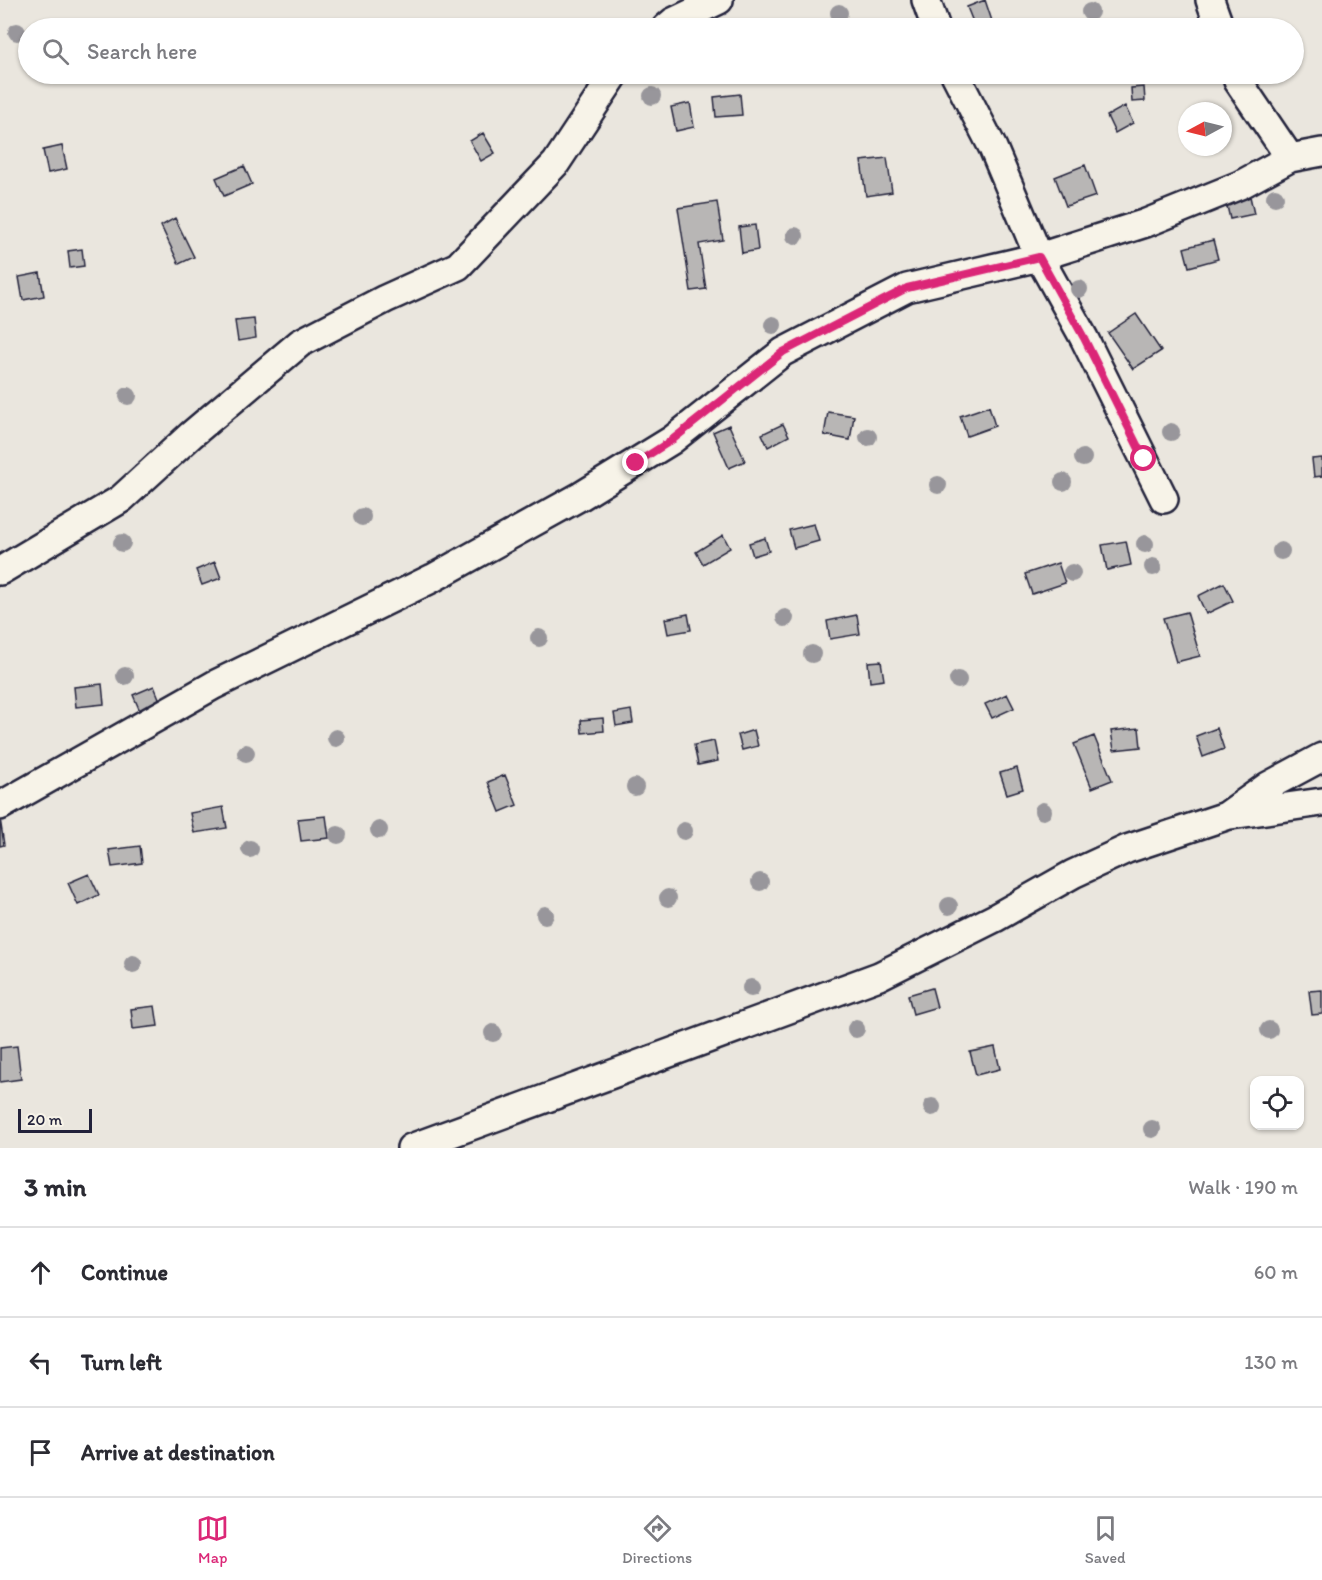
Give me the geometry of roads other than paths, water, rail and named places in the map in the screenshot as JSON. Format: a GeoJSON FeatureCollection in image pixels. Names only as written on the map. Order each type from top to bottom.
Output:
{"type":"FeatureCollection","features":[{"type":"Feature","properties":{"kind":"street"},"geometry":{"type":"LineString","coordinates":[[681,18],[719,0]]}},
{"type":"Feature","properties":{"kind":"street"},"geometry":{"type":"LineString","coordinates":[[926,0],[932,18]]}},
{"type":"Feature","properties":{"kind":"street"},"geometry":{"type":"LineString","coordinates":[[1210,0],[1216,18]]}},
{"type":"Feature","properties":{"kind":"street"},"geometry":{"type":"LineString","coordinates":[[0,571],[121,500],[191,435],[300,343],[385,299],[458,266],[556,163],[608,84]]}},
{"type":"Feature","properties":{"kind":"street"},"geometry":{"type":"LineString","coordinates":[[960,84],[993,148],[1039,257],[1084,338],[1164,499]]}},
{"type":"Feature","properties":{"kind":"street"},"geometry":{"type":"LineString","coordinates":[[1240,84],[1290,158]]}},
{"type":"Feature","properties":{"kind":"street"},"geometry":{"type":"LineString","coordinates":[[0,806],[214,685],[434,578],[581,496],[672,440],[783,352],[907,288],[1039,257],[1146,223],[1240,185],[1290,158],[1322,152]]}},
{"type":"Feature","properties":{"kind":"street"},"geometry":{"type":"LineString","coordinates":[[1226,816],[1268,786],[1322,757]]}},
{"type":"Feature","properties":{"kind":"street"},"geometry":{"type":"LineString","coordinates":[[411,1148],[879,976],[995,918],[1073,874],[1128,849],[1226,816],[1322,802]]}}]}
